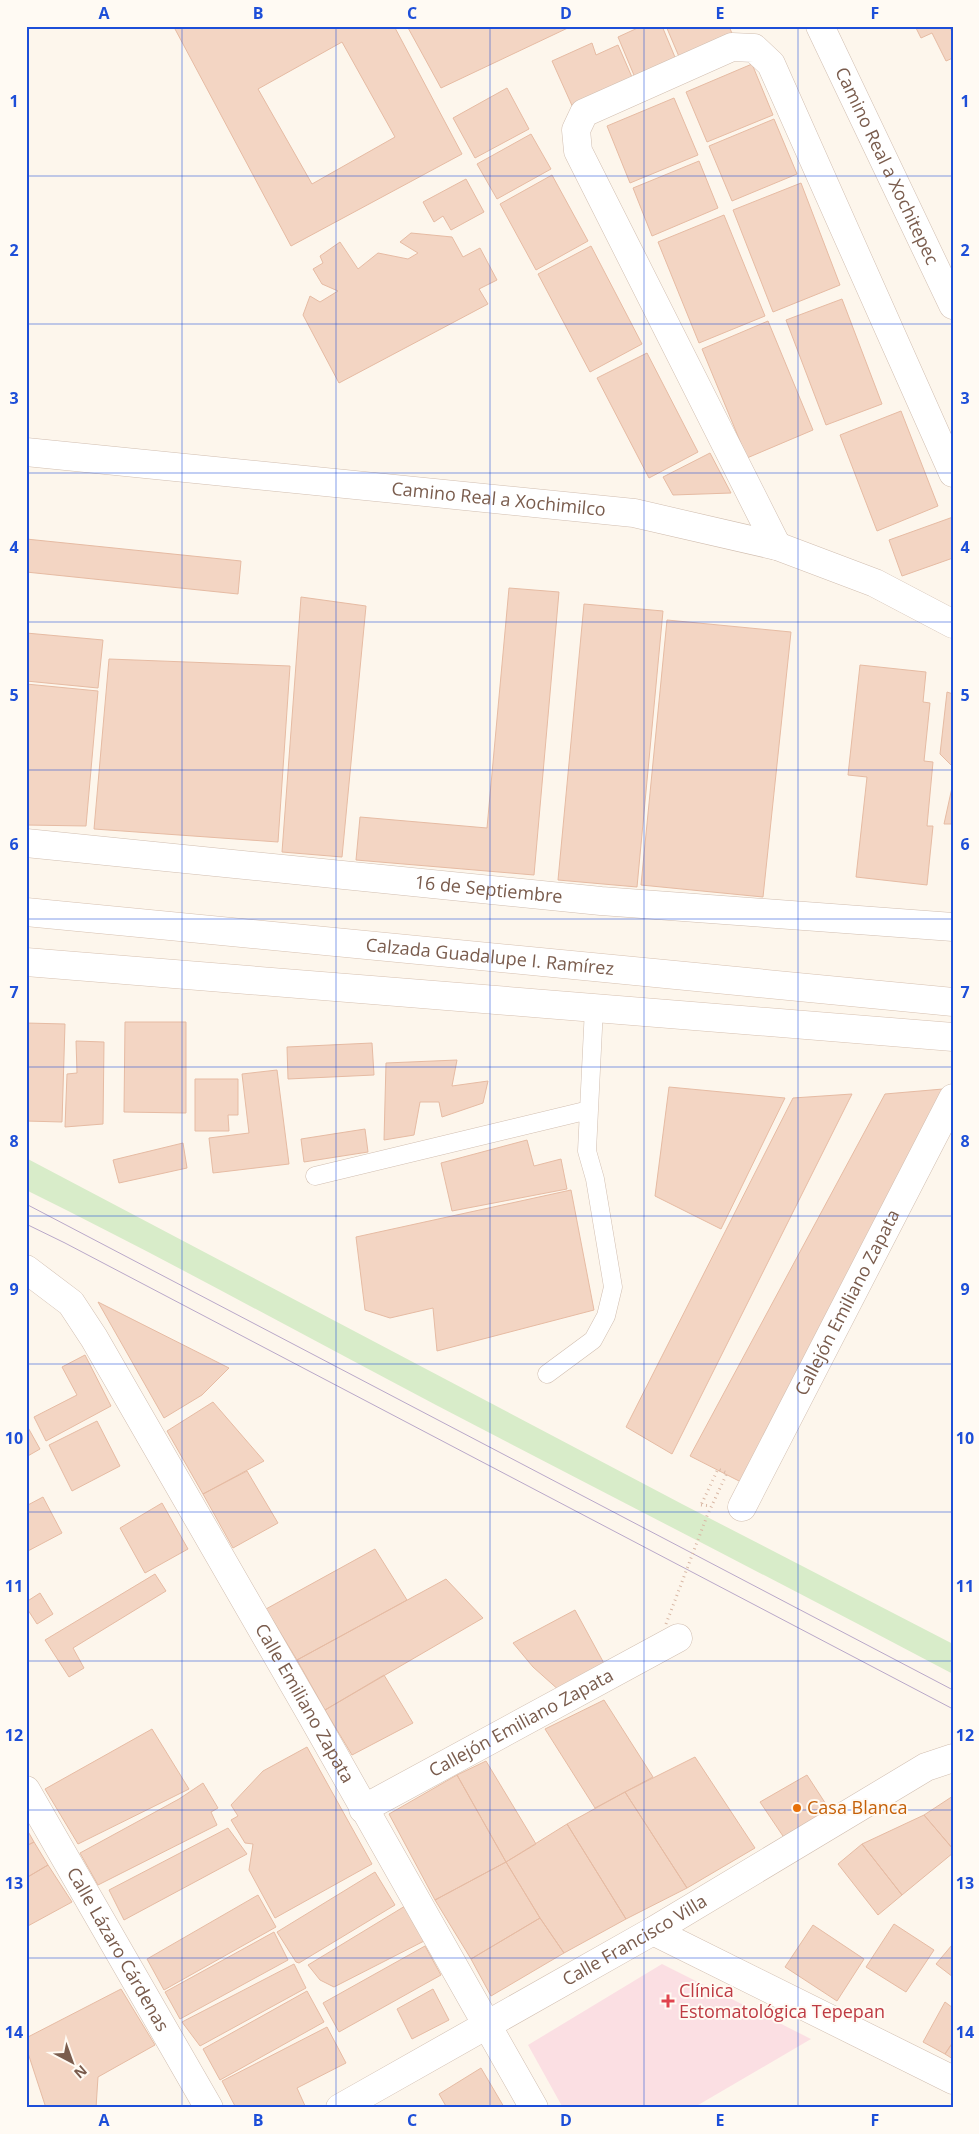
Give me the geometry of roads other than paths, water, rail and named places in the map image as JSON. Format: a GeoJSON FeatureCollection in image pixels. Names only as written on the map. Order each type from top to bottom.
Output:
{"type":"FeatureCollection","features":[{"type":"Feature","properties":{"kind":"street","name":"Camino Real a Xochitepec"},"geometry":{"type":"LineString","coordinates":[[820,26],[953,305]]}},
{"type":"Feature","properties":{"kind":"street"},"geometry":{"type":"LineString","coordinates":[[777,546],[578,151],[576,130],[584,112],[732,47],[754,48],[770,64],[953,473]]}},
{"type":"Feature","properties":{"kind":"street","name":"Camino Real a Xochimilco"},"geometry":{"type":"LineString","coordinates":[[26,452],[634,513],[777,546],[875,583],[953,624]]}},
{"type":"Feature","properties":{"kind":"street","name":"16 de Septiembre"},"geometry":{"type":"LineString","coordinates":[[26,843],[601,901],[953,928]]}},
{"type":"Feature","properties":{"kind":"street","name":"Calzada Guadalupe I. Ramírez"},"geometry":{"type":"LineString","coordinates":[[26,912],[953,1002]]}},
{"type":"Feature","properties":{"kind":"street"},"geometry":{"type":"LineString","coordinates":[[26,962],[953,1037]]}},
{"type":"Feature","properties":{"kind":"street","name":"Callejón Emiliano Zapata"},"geometry":{"type":"LineString","coordinates":[[742,1507],[953,1098]]}},
{"type":"Feature","properties":{"kind":"street","name":"Calle Emiliano Zapata"},"geometry":{"type":"LineString","coordinates":[[26,1269],[71,1303],[100,1347],[534,2108]]}},
{"type":"Feature","properties":{"kind":"street","name":"Callejón Emiliano Zapata"},"geometry":{"type":"LineString","coordinates":[[363,1809],[672,1631]]}},
{"type":"Feature","properties":{"kind":"street","name":"Calle Francisco Villa"},"geometry":{"type":"LineString","coordinates":[[340,2108],[653,1931],[926,1767],[953,1758]]}},
{"type":"Feature","properties":{"kind":"street","name":"Calle Lázaro Cárdenas"},"geometry":{"type":"LineString","coordinates":[[26,1790],[209,2108]]}},
{"type":"Feature","properties":{"kind":"street"},"geometry":{"type":"LineString","coordinates":[[653,1931],[953,2080]]}},
{"type":"Feature","properties":{"kind":"lane"},"geometry":{"type":"LineString","coordinates":[[547,1374],[593,1340],[606,1316],[613,1287],[595,1180],[587,1152],[594,1008]]}},
{"type":"Feature","properties":{"kind":"lane"},"geometry":{"type":"LineString","coordinates":[[315,1176],[589,1110]]}},
{"type":"Feature","properties":{"kind":"tram line"},"geometry":{"type":"LineString","coordinates":[[26,1204],[953,1690]]}},
{"type":"Feature","properties":{"kind":"tram line"},"geometry":{"type":"LineString","coordinates":[[26,1224],[953,1709]]}},
{"type":"Feature","properties":{"kind":"place","name":"Casa Blanca"},"geometry":{"type":"Point","coordinates":[797,1808]}},
{"type":"Feature","properties":{"kind":"place","name":"Clínica Estomatológica Tepepan"},"geometry":{"type":"Point","coordinates":[668,2001]}}]}
